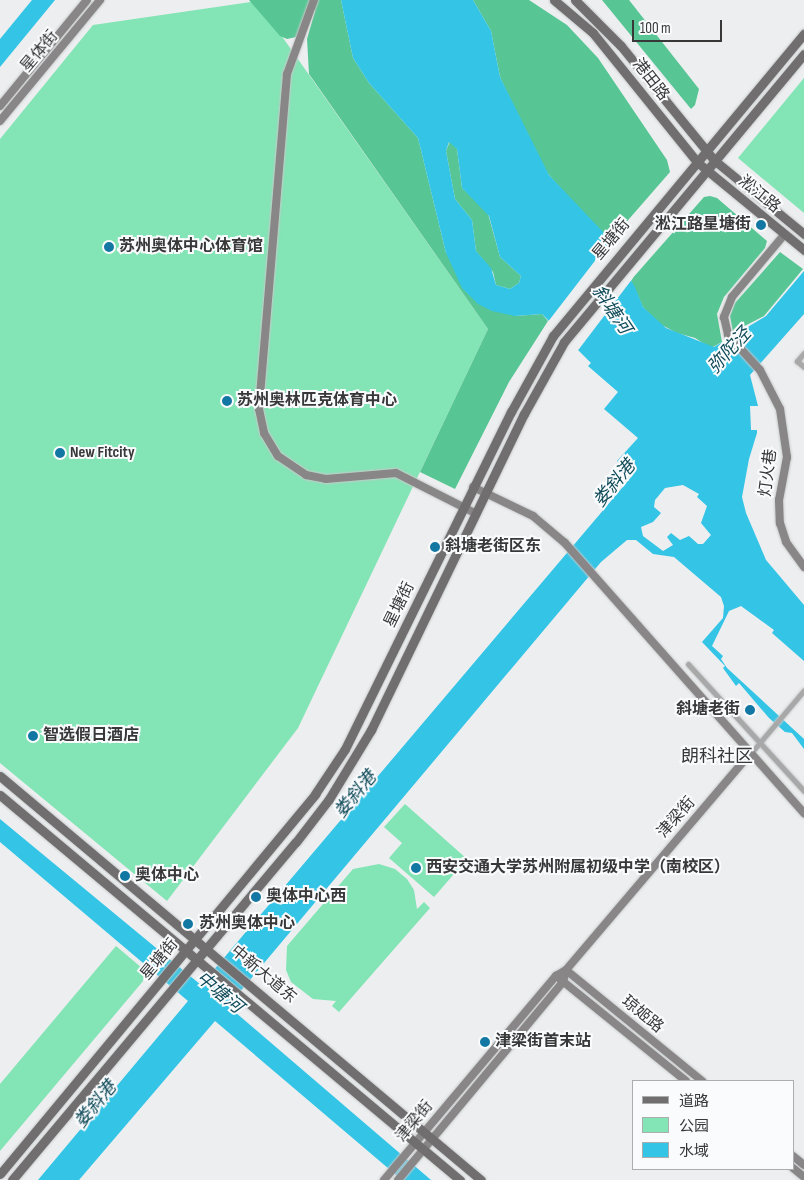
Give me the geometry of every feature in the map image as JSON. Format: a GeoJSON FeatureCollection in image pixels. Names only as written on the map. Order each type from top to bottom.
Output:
{"type":"FeatureCollection","features":[{"type":"Feature","properties":{"kind":"main road","name":"港田路"},"geometry":{"type":"LineString","coordinates":[[554,0],[593,33],[697,162]]}},
{"type":"Feature","properties":{"kind":"main road","name":"港田路"},"geometry":{"type":"LineString","coordinates":[[575,0],[615,40],[705,152]]}},
{"type":"Feature","properties":{"kind":"main road","name":"星塘街"},"geometry":{"type":"LineString","coordinates":[[0,1174],[286,833],[345,749],[473,487],[543,354],[572,311],[804,34]]}},
{"type":"Feature","properties":{"kind":"main road","name":"星塘街"},"geometry":{"type":"LineString","coordinates":[[12,1180],[296,842],[356,756],[475,512],[551,365],[581,318],[804,54]]}},
{"type":"Feature","properties":{"kind":"main road","name":"淞江路"},"geometry":{"type":"LineString","coordinates":[[705,152],[804,234]]}},
{"type":"Feature","properties":{"kind":"main road","name":"淞江路"},"geometry":{"type":"LineString","coordinates":[[697,162],[804,250]]}},
{"type":"Feature","properties":{"kind":"main road","name":"中新大道东"},"geometry":{"type":"LineString","coordinates":[[0,776],[196,941],[222,960],[481,1180]]}},
{"type":"Feature","properties":{"kind":"main road","name":"中新大道东"},"geometry":{"type":"LineString","coordinates":[[0,795],[187,952],[239,993],[460,1180]]}},
{"type":"Feature","properties":{"kind":"street","name":"星体街"},"geometry":{"type":"LineString","coordinates":[[0,106],[87,0]]}},
{"type":"Feature","properties":{"kind":"street","name":"星体街"},"geometry":{"type":"LineString","coordinates":[[0,121],[100,0]]}},
{"type":"Feature","properties":{"kind":"street"},"geometry":{"type":"LineString","coordinates":[[314,0],[287,74],[259,409],[264,433],[278,456],[306,475],[326,479],[396,474],[475,512]]}},
{"type":"Feature","properties":{"kind":"street","name":"灯火巷"},"geometry":{"type":"LineString","coordinates":[[784,235],[728,302],[724,317],[728,335],[760,370],[780,409],[786,438],[786,456],[779,500],[780,523],[786,542],[804,568]]}},
{"type":"Feature","properties":{"kind":"street"},"geometry":{"type":"LineString","coordinates":[[804,353],[797,362],[804,367]]}},
{"type":"Feature","properties":{"kind":"street"},"geometry":{"type":"LineString","coordinates":[[473,487],[533,516],[565,543],[804,813]]}},
{"type":"Feature","properties":{"kind":"street"},"geometry":{"type":"LineString","coordinates":[[688,664],[804,790]]}},
{"type":"Feature","properties":{"kind":"street"},"geometry":{"type":"LineString","coordinates":[[751,753],[804,690]]}},
{"type":"Feature","properties":{"kind":"street","name":"津梁街"},"geometry":{"type":"LineString","coordinates":[[384,1180],[404,1157],[419,1146],[428,1136],[566,970],[751,753]]}},
{"type":"Feature","properties":{"kind":"street","name":"琼姬路"},"geometry":{"type":"LineString","coordinates":[[566,970],[701,1080]]}},
{"type":"Feature","properties":{"kind":"street","name":"琼姬路"},"geometry":{"type":"LineString","coordinates":[[559,979],[685,1080]]}},
{"type":"Feature","properties":{"kind":"street","name":"津梁街"},"geometry":{"type":"LineString","coordinates":[[398,1180],[412,1164],[419,1146]]}},
{"type":"Feature","properties":{"kind":"street"},"geometry":{"type":"LineString","coordinates":[[794,1157],[804,1165]]}},
{"type":"Feature","properties":{"kind":"street"},"geometry":{"type":"LineString","coordinates":[[794,1169],[804,1177]]}},
{"type":"Feature","properties":{"kind":"green space"},"geometry":{"type":"Polygon","coordinates":[[[249,0],[310,0],[296,37],[287,39],[280,36],[249,0]]]}},
{"type":"Feature","properties":{"kind":"green space"},"geometry":{"type":"Polygon","coordinates":[[[314,0],[341,0],[353,58],[369,83],[418,138],[446,253],[515,316],[542,314],[548,321],[509,382],[455,489],[420,472],[488,329],[309,74],[307,39],[315,11],[314,0]]]}},
{"type":"Feature","properties":{"kind":"green space"},"geometry":{"type":"Polygon","coordinates":[[[473,0],[529,0],[567,25],[598,58],[667,160],[670,172],[609,242],[549,175],[534,150],[500,77],[491,31],[473,0]]]}},
{"type":"Feature","properties":{"kind":"green space"},"geometry":{"type":"Polygon","coordinates":[[[602,0],[629,0],[699,89],[695,105],[691,109],[602,0]]]}},
{"type":"Feature","properties":{"kind":"green space","name":"苏州奥林匹克体育中心"},"geometry":{"type":"Polygon","coordinates":[[[257,1],[488,329],[298,728],[167,901],[0,763],[0,139],[93,25],[257,1]]]}},
{"type":"Feature","properties":{"kind":"green space"},"geometry":{"type":"Polygon","coordinates":[[[804,78],[804,213],[738,158],[804,78]]]}},
{"type":"Feature","properties":{"kind":"green space"},"geometry":{"type":"Polygon","coordinates":[[[450,141],[457,149],[462,188],[487,210],[500,257],[521,276],[519,283],[510,289],[496,285],[493,272],[476,251],[472,220],[455,199],[446,151],[450,141]]]}},
{"type":"Feature","properties":{"kind":"green space"},"geometry":{"type":"Polygon","coordinates":[[[704,197],[717,198],[767,241],[765,248],[724,297],[717,314],[722,342],[711,348],[695,338],[677,333],[656,322],[643,307],[631,280],[704,197]]]}},
{"type":"Feature","properties":{"kind":"green space"},"geometry":{"type":"Polygon","coordinates":[[[780,252],[803,269],[764,316],[733,332],[730,316],[735,303],[780,252]]]}},
{"type":"Feature","properties":{"kind":"green space"},"geometry":{"type":"Polygon","coordinates":[[[405,804],[467,859],[434,897],[389,858],[402,843],[384,827],[405,804]]]}},
{"type":"Feature","properties":{"kind":"green space"},"geometry":{"type":"Polygon","coordinates":[[[379,864],[395,869],[407,879],[414,890],[417,909],[424,902],[430,908],[339,1012],[332,1006],[336,1001],[313,999],[291,982],[286,970],[287,946],[353,869],[379,864]]]}},
{"type":"Feature","properties":{"kind":"green space"},"geometry":{"type":"Polygon","coordinates":[[[116,946],[149,974],[0,1151],[0,1084],[116,946]]]}},
{"type":"Feature","properties":{"kind":"water"},"geometry":{"type":"Polygon","coordinates":[[[32,0],[55,0],[0,67],[0,39],[32,0]]]}},
{"type":"Feature","properties":{"kind":"water"},"geometry":{"type":"Polygon","coordinates":[[[341,0],[473,0],[491,31],[500,77],[549,175],[603,232],[635,287],[643,307],[666,328],[714,347],[766,316],[804,271],[804,314],[750,375],[758,406],[750,406],[751,430],[757,430],[757,433],[749,459],[742,497],[746,513],[766,560],[804,605],[804,661],[772,633],[774,630],[741,606],[729,611],[712,646],[723,656],[721,659],[727,668],[804,739],[804,749],[792,733],[785,732],[769,718],[739,683],[736,686],[723,668],[725,666],[702,642],[723,618],[724,606],[721,597],[674,557],[653,554],[636,540],[627,540],[601,562],[228,1006],[431,1180],[402,1180],[215,1021],[79,1180],[38,1180],[188,1001],[0,842],[0,819],[201,985],[633,475],[617,461],[638,438],[604,409],[618,392],[588,366],[591,363],[542,314],[515,316],[492,311],[478,304],[462,288],[446,253],[418,138],[369,83],[353,58],[341,0]],[[449,142],[446,151],[455,199],[472,220],[476,251],[491,268],[496,285],[510,289],[519,283],[521,276],[500,257],[489,216],[462,188],[457,149],[449,142]],[[683,485],[665,488],[655,500],[654,507],[661,513],[653,522],[641,527],[643,536],[663,551],[673,545],[667,537],[671,533],[680,540],[689,536],[698,544],[703,544],[711,535],[701,523],[707,506],[697,497],[699,494],[683,485]]]}},
{"type":"Feature","properties":{"kind":"pier"},"geometry":{"type":"Polygon","coordinates":[[[611,240],[633,278],[576,353],[547,323],[611,240]]]}},
{"type":"Feature","properties":{"kind":"place","name":"淞江路星塘街"},"geometry":{"type":"Point","coordinates":[761,225]}},
{"type":"Feature","properties":{"kind":"place","name":"苏州奥体中心体育馆"},"geometry":{"type":"Point","coordinates":[109,247]}},
{"type":"Feature","properties":{"kind":"place","name":"苏州奥林匹克体育中心"},"geometry":{"type":"Point","coordinates":[227,401]}},
{"type":"Feature","properties":{"kind":"place","name":"New Fitcity"},"geometry":{"type":"Point","coordinates":[60,453]}},
{"type":"Feature","properties":{"kind":"place","name":"斜塘老街区东"},"geometry":{"type":"Point","coordinates":[435,547]}},
{"type":"Feature","properties":{"kind":"place","name":"斜塘老街"},"geometry":{"type":"Point","coordinates":[750,710]}},
{"type":"Feature","properties":{"kind":"place","name":"智选假日酒店"},"geometry":{"type":"Point","coordinates":[33,736]}},
{"type":"Feature","properties":{"kind":"place","name":"西安交通大学苏州附属初级中学（南校区）"},"geometry":{"type":"Point","coordinates":[416,868]}},
{"type":"Feature","properties":{"kind":"place","name":"奥体中心"},"geometry":{"type":"Point","coordinates":[125,876]}},
{"type":"Feature","properties":{"kind":"place","name":"奥体中心西"},"geometry":{"type":"Point","coordinates":[256,897]}},
{"type":"Feature","properties":{"kind":"place","name":"苏州奥体中心"},"geometry":{"type":"Point","coordinates":[188,924]}},
{"type":"Feature","properties":{"kind":"place","name":"津梁街首末站"},"geometry":{"type":"Point","coordinates":[485,1042]}},
{"type":"Feature","properties":{"kind":"district","name":"朗科社区"},"geometry":{"type":"Point","coordinates":[717,757]}},
{"type":"Feature","properties":{"kind":"water label","name":"斜塘河"},"geometry":{"type":"Point","coordinates":[611,310]}},
{"type":"Feature","properties":{"kind":"water label","name":"弥陀泾"},"geometry":{"type":"Point","coordinates":[730,351]}},
{"type":"Feature","properties":{"kind":"water label","name":"娄斜港"},"geometry":{"type":"Point","coordinates":[615,484]}},
{"type":"Feature","properties":{"kind":"water label","name":"娄斜港"},"geometry":{"type":"Point","coordinates":[356,795]}},
{"type":"Feature","properties":{"kind":"water label","name":"中塘河"},"geometry":{"type":"Point","coordinates":[219,993]}},
{"type":"Feature","properties":{"kind":"water label","name":"娄斜港"},"geometry":{"type":"Point","coordinates":[96,1105]}}]}
